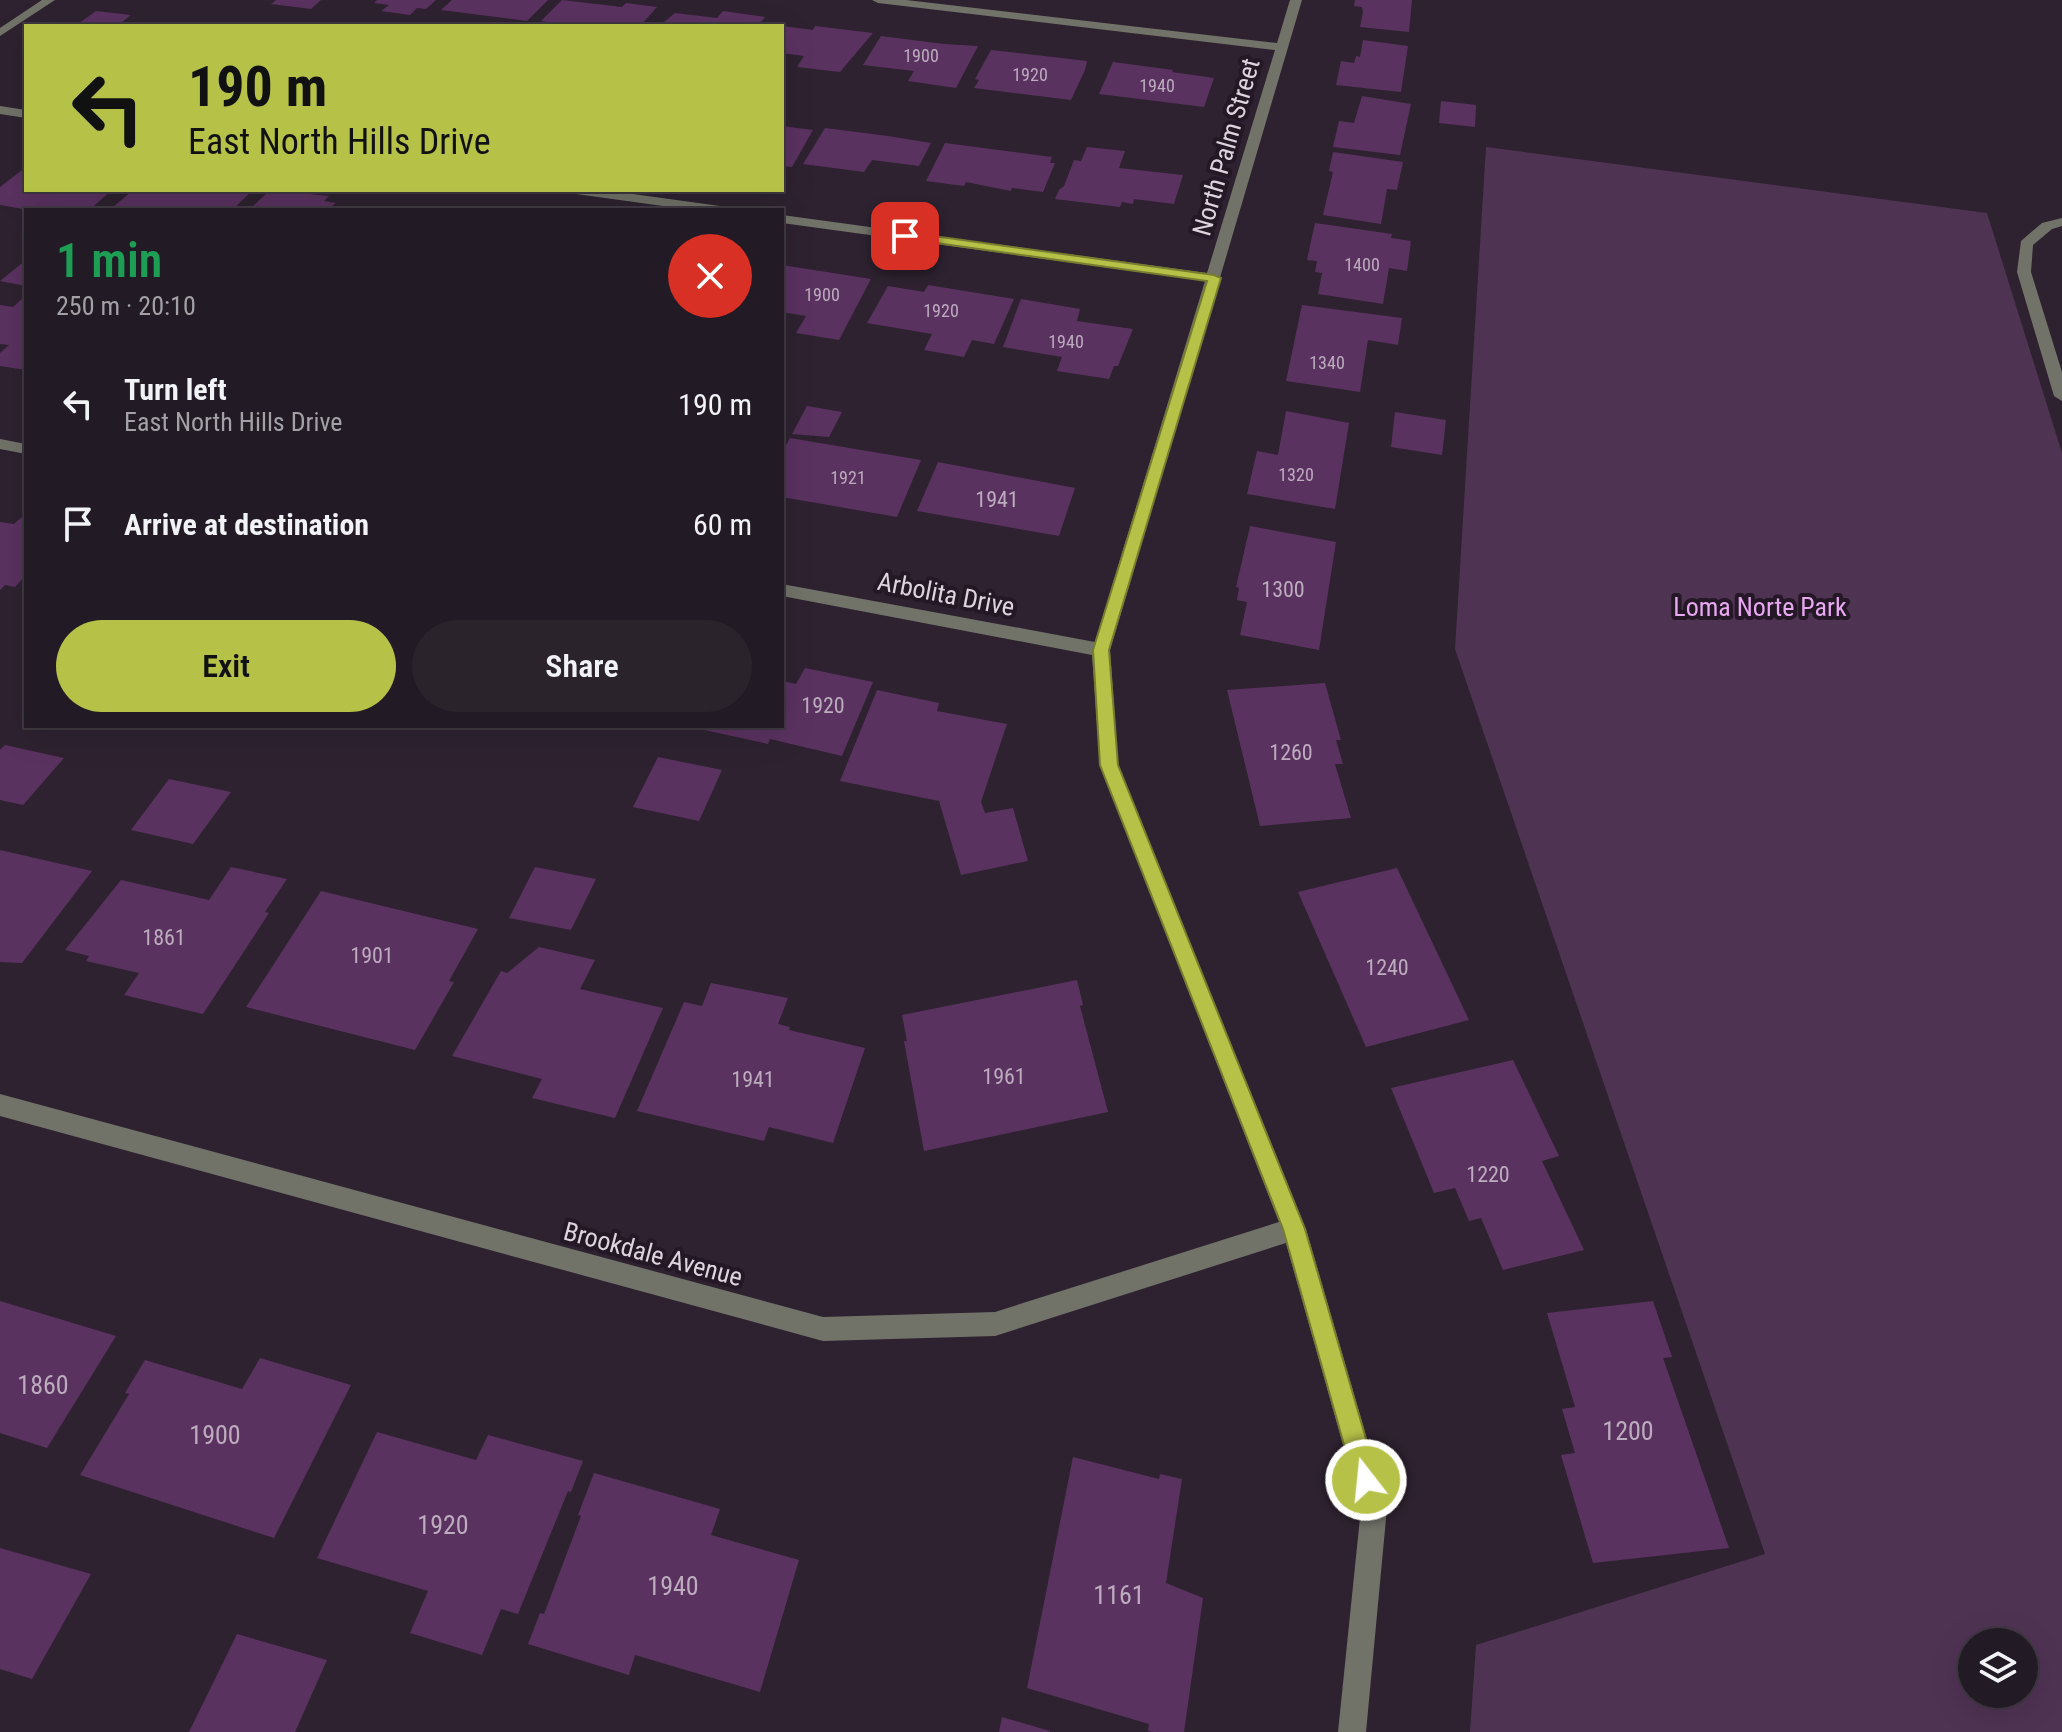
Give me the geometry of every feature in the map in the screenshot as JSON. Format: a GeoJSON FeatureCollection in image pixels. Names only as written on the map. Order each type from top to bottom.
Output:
{"type":"FeatureCollection","features":[{"type":"Feature","properties":{"kind":"street"},"geometry":{"type":"LineString","coordinates":[[0,33],[49,0]]}},
{"type":"Feature","properties":{"kind":"street"},"geometry":{"type":"LineString","coordinates":[[878,0],[1282,47]]}},
{"type":"Feature","properties":{"kind":"street","name":"North Palm Street"},"geometry":{"type":"LineString","coordinates":[[1296,0],[1101,650],[1109,765],[1294,1229],[1374,1508],[1352,1732]]}},
{"type":"Feature","properties":{"kind":"street"},"geometry":{"type":"LineString","coordinates":[[0,110],[24,114]]}},
{"type":"Feature","properties":{"kind":"street"},"geometry":{"type":"LineString","coordinates":[[590,192],[706,208]]}},
{"type":"Feature","properties":{"kind":"street"},"geometry":{"type":"LineString","coordinates":[[784,219],[1214,278]]}},
{"type":"Feature","properties":{"kind":"street"},"geometry":{"type":"LineString","coordinates":[[2062,222],[2047,226],[2026,244],[2024,272],[2062,396]]}},
{"type":"Feature","properties":{"kind":"street"},"geometry":{"type":"LineString","coordinates":[[0,444],[24,449]]}},
{"type":"Feature","properties":{"kind":"street","name":"Arbolita Drive"},"geometry":{"type":"LineString","coordinates":[[784,590],[1101,650]]}},
{"type":"Feature","properties":{"kind":"street","name":"Brookdale Avenue"},"geometry":{"type":"LineString","coordinates":[[0,1105],[823,1329],[995,1324],[1294,1229]]}},
{"type":"Feature","properties":{"kind":"green space","name":"Loma Norte Park"},"geometry":{"type":"Polygon","coordinates":[[[1486,147],[1987,213],[2062,453],[2062,1732],[1470,1732],[1476,1645],[1765,1554],[1455,649],[1486,147]]]}},
{"type":"Feature","properties":{"kind":"building"},"geometry":{"type":"Polygon","coordinates":[[[276,0],[321,0],[311,9],[271,4],[276,0]]]}},
{"type":"Feature","properties":{"kind":"building"},"geometry":{"type":"Polygon","coordinates":[[[377,0],[436,0],[426,9],[417,8],[410,15],[381,11],[389,5],[374,3],[377,0]]]}},
{"type":"Feature","properties":{"kind":"building"},"geometry":{"type":"Polygon","coordinates":[[[452,0],[548,0],[527,21],[441,10],[452,0]]]}},
{"type":"Feature","properties":{"kind":"building"},"geometry":{"type":"Polygon","coordinates":[[[562,0],[622,7],[626,3],[657,7],[642,24],[560,24],[541,21],[562,0]]]}},
{"type":"Feature","properties":{"kind":"building"},"geometry":{"type":"Polygon","coordinates":[[[1355,0],[1412,0],[1409,32],[1360,27],[1363,12],[1362,7],[1354,6],[1355,0]]]}},
{"type":"Feature","properties":{"kind":"building"},"geometry":{"type":"Polygon","coordinates":[[[96,11],[131,15],[120,24],[78,24],[96,11]]]}},
{"type":"Feature","properties":{"kind":"building"},"geometry":{"type":"Polygon","coordinates":[[[723,11],[765,17],[760,24],[664,22],[675,13],[717,18],[723,11]]]}},
{"type":"Feature","properties":{"kind":"building"},"geometry":{"type":"Polygon","coordinates":[[[784,26],[813,30],[815,26],[873,33],[840,72],[797,67],[804,56],[784,53],[784,26]]]}},
{"type":"Feature","properties":{"kind":"building"},"geometry":{"type":"Polygon","coordinates":[[[881,36],[978,46],[956,88],[908,81],[914,71],[863,65],[881,36]]]}},
{"type":"Feature","properties":{"kind":"building"},"geometry":{"type":"Polygon","coordinates":[[[1363,40],[1408,46],[1401,92],[1336,85],[1341,61],[1354,63],[1356,56],[1360,57],[1363,40]]]}},
{"type":"Feature","properties":{"kind":"building"},"geometry":{"type":"Polygon","coordinates":[[[991,50],[1087,61],[1071,100],[974,88],[979,80],[975,79],[991,50]]]}},
{"type":"Feature","properties":{"kind":"building"},"geometry":{"type":"Polygon","coordinates":[[[1113,62],[1214,78],[1204,107],[1099,94],[1113,62]]]}},
{"type":"Feature","properties":{"kind":"building"},"geometry":{"type":"Polygon","coordinates":[[[1362,96],[1411,104],[1400,155],[1333,147],[1339,121],[1354,123],[1362,96]]]}},
{"type":"Feature","properties":{"kind":"building"},"geometry":{"type":"Polygon","coordinates":[[[1441,101],[1476,105],[1475,127],[1439,123],[1441,101]]]}},
{"type":"Feature","properties":{"kind":"building"},"geometry":{"type":"Polygon","coordinates":[[[784,126],[813,130],[792,167],[784,166],[784,126]]]}},
{"type":"Feature","properties":{"kind":"building"},"geometry":{"type":"Polygon","coordinates":[[[825,128],[931,143],[919,166],[872,160],[864,172],[803,164],[825,128]]]}},
{"type":"Feature","properties":{"kind":"building"},"geometry":{"type":"Polygon","coordinates":[[[945,143],[1052,157],[1050,163],[1055,163],[1043,192],[1012,188],[1011,191],[966,182],[964,186],[926,181],[945,143]]]}},
{"type":"Feature","properties":{"kind":"building"},"geometry":{"type":"Polygon","coordinates":[[[1087,147],[1125,151],[1119,168],[1183,175],[1174,204],[1134,199],[1133,204],[1122,202],[1120,207],[1055,199],[1074,160],[1081,161],[1087,147]]]}},
{"type":"Feature","properties":{"kind":"building"},"geometry":{"type":"Polygon","coordinates":[[[1333,152],[1403,162],[1397,190],[1387,189],[1381,224],[1323,215],[1333,172],[1329,171],[1333,152]]]}},
{"type":"Feature","properties":{"kind":"building"},"geometry":{"type":"Polygon","coordinates":[[[24,169],[24,192],[110,192],[91,208],[24,209],[0,205],[0,187],[24,169]]]}},
{"type":"Feature","properties":{"kind":"building"},"geometry":{"type":"Polygon","coordinates":[[[131,192],[251,192],[234,208],[113,207],[131,192]]]}},
{"type":"Feature","properties":{"kind":"building"},"geometry":{"type":"Polygon","coordinates":[[[268,192],[290,192],[329,196],[324,201],[336,203],[332,206],[339,208],[251,208],[268,192]]]}},
{"type":"Feature","properties":{"kind":"building"},"geometry":{"type":"Polygon","coordinates":[[[1315,223],[1392,234],[1391,238],[1411,241],[1407,271],[1389,268],[1383,304],[1318,294],[1322,273],[1315,272],[1317,261],[1307,260],[1315,223]]]}},
{"type":"Feature","properties":{"kind":"building"},"geometry":{"type":"Polygon","coordinates":[[[24,262],[24,286],[0,281],[24,262]]]}},
{"type":"Feature","properties":{"kind":"building"},"geometry":{"type":"Polygon","coordinates":[[[784,265],[871,279],[839,340],[796,333],[806,316],[784,312],[784,265]]]}},
{"type":"Feature","properties":{"kind":"building"},"geometry":{"type":"Polygon","coordinates":[[[928,285],[1014,299],[994,344],[972,340],[964,357],[924,350],[932,334],[867,323],[888,286],[924,292],[928,285]]]}},
{"type":"Feature","properties":{"kind":"building"},"geometry":{"type":"Polygon","coordinates":[[[24,298],[24,370],[0,366],[0,353],[9,345],[0,344],[0,305],[13,307],[24,298]]]}},
{"type":"Feature","properties":{"kind":"building"},"geometry":{"type":"Polygon","coordinates":[[[1021,299],[1080,309],[1077,321],[1133,329],[1118,366],[1114,366],[1109,379],[1057,371],[1062,357],[1003,347],[1021,299]]]}},
{"type":"Feature","properties":{"kind":"building"},"geometry":{"type":"Polygon","coordinates":[[[1302,305],[1402,318],[1398,345],[1368,340],[1360,392],[1286,381],[1302,305]]]}},
{"type":"Feature","properties":{"kind":"building"},"geometry":{"type":"Polygon","coordinates":[[[807,406],[842,412],[829,437],[792,434],[807,406]]]}},
{"type":"Feature","properties":{"kind":"building"},"geometry":{"type":"Polygon","coordinates":[[[1286,411],[1349,423],[1335,509],[1247,494],[1257,451],[1278,455],[1286,411]]]}},
{"type":"Feature","properties":{"kind":"building"},"geometry":{"type":"Polygon","coordinates":[[[1395,412],[1446,420],[1442,455],[1391,447],[1395,412]]]}},
{"type":"Feature","properties":{"kind":"building"},"geometry":{"type":"Polygon","coordinates":[[[790,438],[921,460],[897,517],[784,497],[784,449],[790,438]]]}},
{"type":"Feature","properties":{"kind":"building"},"geometry":{"type":"Polygon","coordinates":[[[938,462],[1075,488],[1059,536],[917,511],[938,462]]]}},
{"type":"Feature","properties":{"kind":"building"},"geometry":{"type":"Polygon","coordinates":[[[24,516],[24,577],[15,587],[5,585],[0,590],[0,522],[14,524],[24,516]]]}},
{"type":"Feature","properties":{"kind":"building"},"geometry":{"type":"Polygon","coordinates":[[[1250,526],[1336,542],[1319,650],[1240,635],[1247,602],[1237,600],[1239,588],[1236,587],[1250,526]]]}},
{"type":"Feature","properties":{"kind":"building"},"geometry":{"type":"Polygon","coordinates":[[[805,668],[873,682],[842,756],[770,739],[768,744],[695,728],[784,728],[784,681],[796,684],[805,668]]]}},
{"type":"Feature","properties":{"kind":"building"},"geometry":{"type":"Polygon","coordinates":[[[1325,683],[1341,740],[1336,740],[1343,764],[1335,764],[1351,818],[1260,826],[1227,690],[1325,683]]]}},
{"type":"Feature","properties":{"kind":"building"},"geometry":{"type":"Polygon","coordinates":[[[877,690],[939,703],[937,711],[1007,724],[981,802],[985,813],[1013,808],[1028,861],[961,875],[939,801],[840,781],[877,690]]]}},
{"type":"Feature","properties":{"kind":"building"},"geometry":{"type":"Polygon","coordinates":[[[5,745],[64,758],[23,805],[0,800],[0,750],[5,745]]]}},
{"type":"Feature","properties":{"kind":"building"},"geometry":{"type":"Polygon","coordinates":[[[658,757],[722,770],[699,821],[633,807],[658,757]]]}},
{"type":"Feature","properties":{"kind":"building"},"geometry":{"type":"Polygon","coordinates":[[[169,779],[231,792],[193,844],[131,830],[169,779]]]}},
{"type":"Feature","properties":{"kind":"building"},"geometry":{"type":"Polygon","coordinates":[[[0,850],[92,871],[22,963],[0,962],[0,850]]]}},
{"type":"Feature","properties":{"kind":"building"},"geometry":{"type":"Polygon","coordinates":[[[231,867],[287,879],[265,912],[269,913],[203,1014],[124,995],[139,973],[86,961],[89,956],[65,950],[121,880],[209,900],[231,867]]]}},
{"type":"Feature","properties":{"kind":"building"},"geometry":{"type":"Polygon","coordinates":[[[535,867],[596,879],[571,930],[509,918],[535,867]]]}},
{"type":"Feature","properties":{"kind":"building"},"geometry":{"type":"Polygon","coordinates":[[[1397,868],[1469,1020],[1366,1047],[1298,892],[1397,868]]]}},
{"type":"Feature","properties":{"kind":"building"},"geometry":{"type":"Polygon","coordinates":[[[321,891],[478,929],[449,981],[454,982],[415,1050],[246,1007],[321,891]]]}},
{"type":"Feature","properties":{"kind":"building"},"geometry":{"type":"Polygon","coordinates":[[[539,947],[595,960],[580,989],[663,1008],[615,1118],[532,1098],[542,1079],[452,1056],[501,971],[507,973],[539,947]]]}},
{"type":"Feature","properties":{"kind":"building"},"geometry":{"type":"Polygon","coordinates":[[[1077,980],[1083,1005],[1080,1006],[1108,1112],[924,1151],[902,1015],[1077,980]]]}},
{"type":"Feature","properties":{"kind":"building"},"geometry":{"type":"Polygon","coordinates":[[[711,983],[788,998],[778,1024],[790,1027],[789,1030],[865,1048],[833,1143],[769,1127],[764,1141],[637,1111],[684,1002],[702,1006],[711,983]]]}},
{"type":"Feature","properties":{"kind":"building"},"geometry":{"type":"Polygon","coordinates":[[[1513,1060],[1559,1156],[1542,1161],[1584,1250],[1503,1270],[1481,1218],[1469,1221],[1455,1188],[1434,1193],[1391,1088],[1513,1060]]]}},
{"type":"Feature","properties":{"kind":"building"},"geometry":{"type":"Polygon","coordinates":[[[0,1301],[116,1336],[47,1448],[0,1433],[0,1301]]]}},
{"type":"Feature","properties":{"kind":"building"},"geometry":{"type":"Polygon","coordinates":[[[1653,1301],[1672,1357],[1663,1358],[1729,1548],[1593,1563],[1561,1455],[1575,1453],[1562,1409],[1575,1407],[1547,1313],[1653,1301]]]}},
{"type":"Feature","properties":{"kind":"building"},"geometry":{"type":"Polygon","coordinates":[[[260,1358],[351,1385],[274,1538],[80,1475],[129,1394],[125,1393],[145,1360],[242,1389],[260,1358]]]}},
{"type":"Feature","properties":{"kind":"building"},"geometry":{"type":"Polygon","coordinates":[[[377,1432],[476,1460],[488,1435],[583,1461],[518,1614],[501,1609],[482,1655],[410,1633],[428,1591],[317,1558],[377,1432]]]}},
{"type":"Feature","properties":{"kind":"building"},"geometry":{"type":"Polygon","coordinates":[[[1073,1457],[1159,1479],[1160,1474],[1182,1479],[1166,1583],[1203,1598],[1184,1732],[1148,1731],[1149,1724],[1027,1688],[1073,1457]]]}},
{"type":"Feature","properties":{"kind":"building"},"geometry":{"type":"Polygon","coordinates":[[[594,1473],[720,1509],[711,1535],[799,1560],[760,1692],[635,1655],[629,1675],[528,1644],[540,1613],[544,1614],[594,1473]]]}},
{"type":"Feature","properties":{"kind":"building"},"geometry":{"type":"Polygon","coordinates":[[[0,1548],[91,1574],[32,1679],[0,1669],[0,1548]]]}},
{"type":"Feature","properties":{"kind":"building"},"geometry":{"type":"Polygon","coordinates":[[[237,1634],[327,1660],[295,1732],[189,1732],[237,1634]]]}},
{"type":"Feature","properties":{"kind":"building"},"geometry":{"type":"Polygon","coordinates":[[[1002,1717],[1050,1731],[1050,1732],[999,1732],[1002,1717]]]}},
{"type":"Feature","properties":{"kind":"route"},"geometry":{"type":"LineString","coordinates":[[905,236],[1214,278],[1101,650],[1109,765],[1294,1229],[1366,1480]]}}]}
